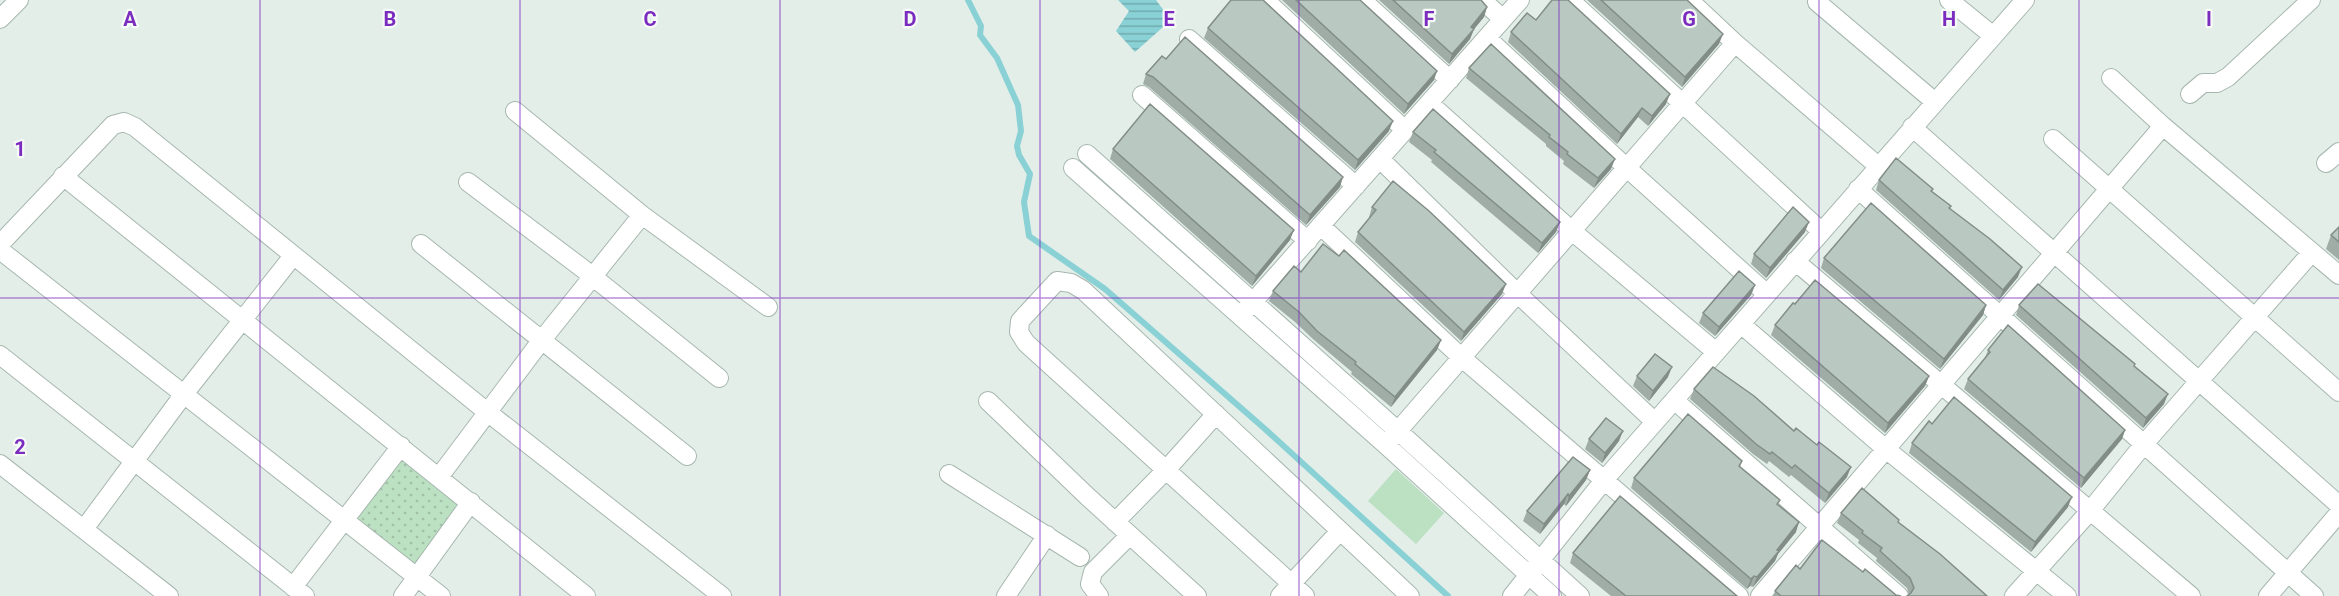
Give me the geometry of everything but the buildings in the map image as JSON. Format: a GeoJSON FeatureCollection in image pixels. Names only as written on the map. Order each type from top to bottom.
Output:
{"type":"FeatureCollection","features":[{"type":"Feature","properties":{"kind":"street"},"geometry":{"type":"LineString","coordinates":[[0,19],[19,0]]}},
{"type":"Feature","properties":{"kind":"street"},"geometry":{"type":"LineString","coordinates":[[1265,0],[1405,130]]}},
{"type":"Feature","properties":{"kind":"street"},"geometry":{"type":"LineString","coordinates":[[1362,0],[1450,80]]}},
{"type":"Feature","properties":{"kind":"street"},"geometry":{"type":"LineString","coordinates":[[1482,0],[1503,20]]}},
{"type":"Feature","properties":{"kind":"street"},"geometry":{"type":"LineString","coordinates":[[1240,317],[1520,0]]}},
{"type":"Feature","properties":{"kind":"street"},"geometry":{"type":"LineString","coordinates":[[1570,0],[1821,231]]}},
{"type":"Feature","properties":{"kind":"street"},"geometry":{"type":"LineString","coordinates":[[1689,0],[1735,43],[1878,166]]}},
{"type":"Feature","properties":{"kind":"street"},"geometry":{"type":"LineString","coordinates":[[1949,0],[1992,35]]}},
{"type":"Feature","properties":{"kind":"street"},"geometry":{"type":"LineString","coordinates":[[1512,596],[1605,479],[2025,0]]}},
{"type":"Feature","properties":{"kind":"street"},"geometry":{"type":"LineString","coordinates":[[2190,94],[2203,83],[2217,83],[2228,77],[2311,0]]}},
{"type":"Feature","properties":{"kind":"street"},"geometry":{"type":"LineString","coordinates":[[1817,2],[1935,102]]}},
{"type":"Feature","properties":{"kind":"street"},"geometry":{"type":"LineString","coordinates":[[1487,38],[1767,294]]}},
{"type":"Feature","properties":{"kind":"street"},"geometry":{"type":"LineString","coordinates":[[1189,39],[1356,186]]}},
{"type":"Feature","properties":{"kind":"street"},"geometry":{"type":"LineString","coordinates":[[1392,438],[1735,43]]}},
{"type":"Feature","properties":{"kind":"street"},"geometry":{"type":"LineString","coordinates":[[2110,78],[2163,126],[2339,275]]}},
{"type":"Feature","properties":{"kind":"street"},"geometry":{"type":"LineString","coordinates":[[1142,95],[1308,241]]}},
{"type":"Feature","properties":{"kind":"street"},"geometry":{"type":"LineString","coordinates":[[1429,104],[1572,231],[1716,352]]}},
{"type":"Feature","properties":{"kind":"street"},"geometry":{"type":"LineString","coordinates":[[514,111],[642,215],[768,307]]}},
{"type":"Feature","properties":{"kind":"street"},"geometry":{"type":"LineString","coordinates":[[0,244],[113,125],[124,122],[135,127],[486,411],[722,596]]}},
{"type":"Feature","properties":{"kind":"street"},"geometry":{"type":"LineString","coordinates":[[1760,596],[2163,126]]}},
{"type":"Feature","properties":{"kind":"street"},"geometry":{"type":"LineString","coordinates":[[1912,127],[2339,505]]}},
{"type":"Feature","properties":{"kind":"street"},"geometry":{"type":"LineString","coordinates":[[2053,139],[2339,392]]}},
{"type":"Feature","properties":{"kind":"street"},"geometry":{"type":"LineString","coordinates":[[1087,154],[1253,302],[1392,438],[1535,569],[1580,596]]}},
{"type":"Feature","properties":{"kind":"street"},"geometry":{"type":"LineString","coordinates":[[1380,159],[1518,294],[1655,422]]}},
{"type":"Feature","properties":{"kind":"street"},"geometry":{"type":"LineString","coordinates":[[1073,168],[1240,317],[1392,438]]}},
{"type":"Feature","properties":{"kind":"street"},"geometry":{"type":"LineString","coordinates":[[63,176],[586,596]]}},
{"type":"Feature","properties":{"kind":"street"},"geometry":{"type":"LineString","coordinates":[[468,182],[719,378]]}},
{"type":"Feature","properties":{"kind":"street"},"geometry":{"type":"LineString","coordinates":[[1858,189],[2314,596]]}},
{"type":"Feature","properties":{"kind":"street"},"geometry":{"type":"LineString","coordinates":[[439,477],[486,411],[642,215]]}},
{"type":"Feature","properties":{"kind":"street"},"geometry":{"type":"LineString","coordinates":[[1321,226],[1462,358],[1739,596]]}},
{"type":"Feature","properties":{"kind":"street"},"geometry":{"type":"LineString","coordinates":[[421,244],[687,456]]}},
{"type":"Feature","properties":{"kind":"street"},"geometry":{"type":"LineString","coordinates":[[0,250],[441,596]]}},
{"type":"Feature","properties":{"kind":"street"},"geometry":{"type":"LineString","coordinates":[[2014,596],[2312,252]]}},
{"type":"Feature","properties":{"kind":"street"},"geometry":{"type":"LineString","coordinates":[[84,529],[184,394],[293,256]]}},
{"type":"Feature","properties":{"kind":"street"},"geometry":{"type":"LineString","coordinates":[[1795,261],[2191,596]]}},
{"type":"Feature","properties":{"kind":"street"},"geometry":{"type":"LineString","coordinates":[[1305,596],[1286,590],[1166,470],[1026,343],[1018,332],[1020,321],[1057,281],[1071,283],[1083,290],[1410,596]]}},
{"type":"Feature","properties":{"kind":"street"},"geometry":{"type":"LineString","coordinates":[[1742,325],[1887,450],[2067,596]]}},
{"type":"Feature","properties":{"kind":"street"},"geometry":{"type":"LineString","coordinates":[[0,355],[299,591],[344,520],[401,446]]}},
{"type":"Feature","properties":{"kind":"street"},"geometry":{"type":"LineString","coordinates":[[1674,400],[1899,596]]}},
{"type":"Feature","properties":{"kind":"street"},"geometry":{"type":"LineString","coordinates":[[988,401],[1115,522],[1197,596]]}},
{"type":"Feature","properties":{"kind":"street"},"geometry":{"type":"LineString","coordinates":[[1115,522],[1216,414]]}},
{"type":"Feature","properties":{"kind":"street"},"geometry":{"type":"LineString","coordinates":[[0,464],[169,596]]}},
{"type":"Feature","properties":{"kind":"street"},"geometry":{"type":"LineString","coordinates":[[949,474],[1080,557]]}},
{"type":"Feature","properties":{"kind":"street"},"geometry":{"type":"LineString","coordinates":[[403,596],[471,502]]}},
{"type":"Feature","properties":{"kind":"street"},"geometry":{"type":"LineString","coordinates":[[2268,596],[2339,513]]}},
{"type":"Feature","properties":{"kind":"street"},"geometry":{"type":"LineString","coordinates":[[1286,590],[1340,531]]}},
{"type":"Feature","properties":{"kind":"street"},"geometry":{"type":"LineString","coordinates":[[1100,596],[1090,584],[1093,572],[1130,534]]}},
{"type":"Feature","properties":{"kind":"street"},"geometry":{"type":"LineString","coordinates":[[1006,596],[1047,535]]}},
{"type":"Feature","properties":{"kind":"street"},"geometry":{"type":"LineString","coordinates":[[1535,569],[1552,596]]}},
{"type":"Feature","properties":{"kind":"green space"},"geometry":{"type":"Polygon","coordinates":[[[401,446],[471,502],[416,577],[344,520],[401,446]]]}},
{"type":"Feature","properties":{"kind":"green space"},"geometry":{"type":"Polygon","coordinates":[[[1396,469],[1444,513],[1416,544],[1368,501],[1396,469]]]}},
{"type":"Feature","properties":{"kind":"water"},"geometry":{"type":"Polygon","coordinates":[[[1118,0],[1156,0],[1171,20],[1135,52],[1116,31],[1129,11],[1118,0]]]}},
{"type":"Feature","properties":{"kind":"waterway"},"geometry":{"type":"LineString","coordinates":[[968,0],[981,26],[980,35],[997,58],[1018,105],[1021,131],[1017,146],[1019,155],[1030,174],[1024,202],[1029,236],[1105,289],[1265,429],[1448,596]]}}]}
